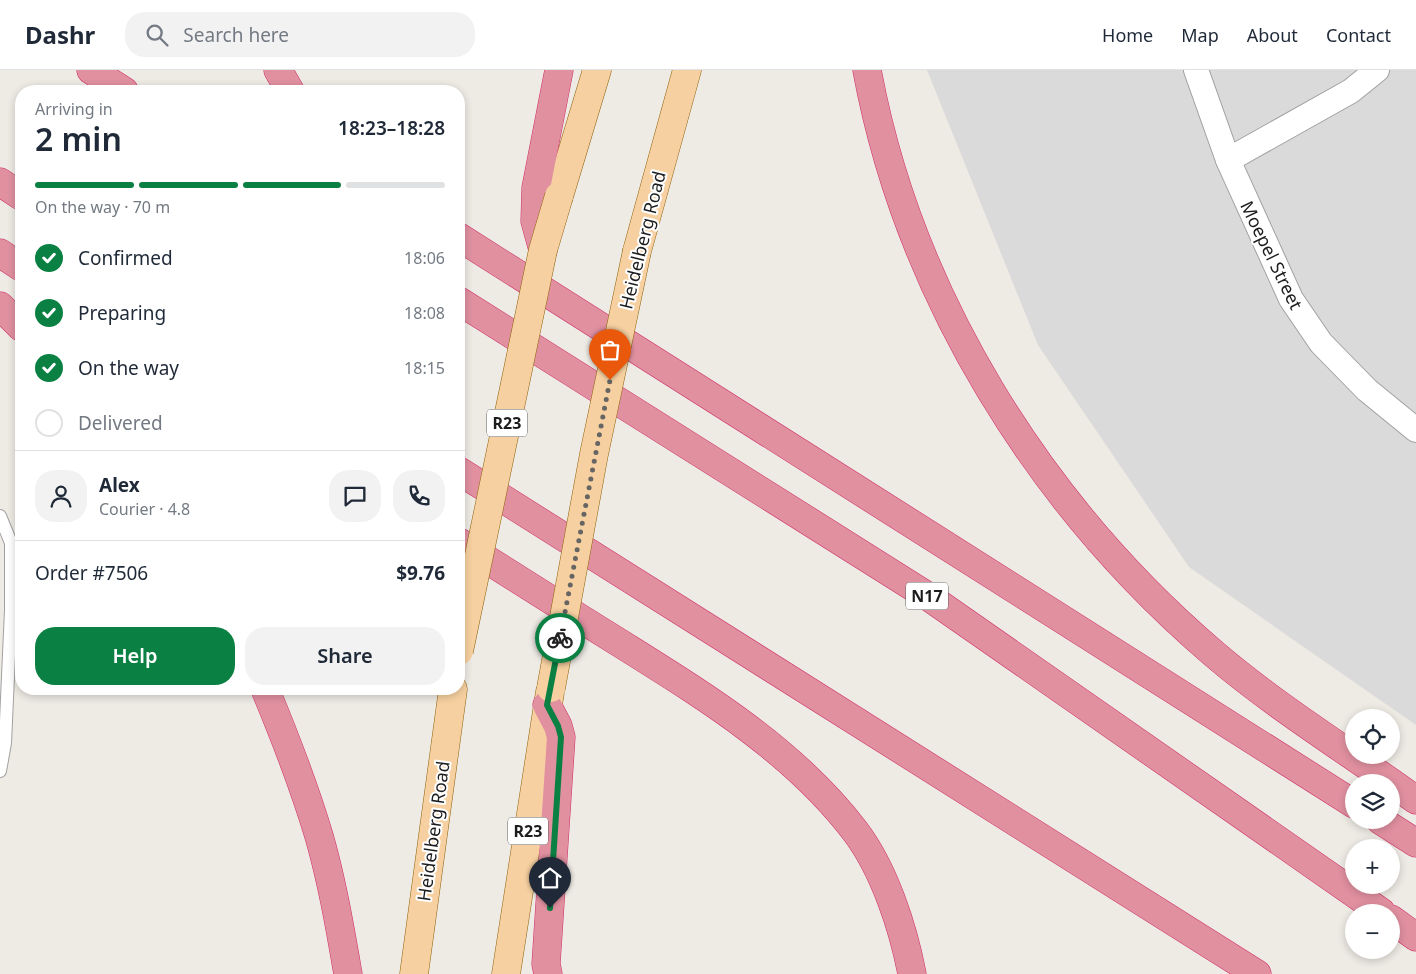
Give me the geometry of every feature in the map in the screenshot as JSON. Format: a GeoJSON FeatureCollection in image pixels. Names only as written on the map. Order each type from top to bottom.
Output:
{"type":"FeatureCollection","features":[{"type":"Feature","properties":{"kind":"highway"},"geometry":{"type":"LineString","coordinates":[[91,70],[115,85]]}},
{"type":"Feature","properties":{"kind":"highway"},"geometry":{"type":"LineString","coordinates":[[278,70],[287,85]]}},
{"type":"Feature","properties":{"kind":"highway"},"geometry":{"type":"LineString","coordinates":[[548,192],[559,70]]}},
{"type":"Feature","properties":{"kind":"highway"},"geometry":{"type":"LineString","coordinates":[[867,70],[873,103],[899,194],[931,278],[970,356],[1016,429],[1070,507],[1132,575],[1213,652],[1280,704],[1416,800]]}},
{"type":"Feature","properties":{"kind":"highway"},"geometry":{"type":"LineString","coordinates":[[0,182],[15,192]]}},
{"type":"Feature","properties":{"kind":"highway"},"geometry":{"type":"LineString","coordinates":[[465,241],[1345,798]]}},
{"type":"Feature","properties":{"kind":"highway"},"geometry":{"type":"LineString","coordinates":[[0,253],[15,263]]}},
{"type":"Feature","properties":{"kind":"highway","name":"N17"},"geometry":{"type":"LineString","coordinates":[[465,305],[929,597],[1370,904]]}},
{"type":"Feature","properties":{"kind":"highway"},"geometry":{"type":"LineString","coordinates":[[0,306],[15,321]]}},
{"type":"Feature","properties":{"kind":"highway"},"geometry":{"type":"LineString","coordinates":[[465,475],[1257,974]]}},
{"type":"Feature","properties":{"kind":"highway"},"geometry":{"type":"LineString","coordinates":[[465,546],[664,670],[737,720],[800,772],[855,832],[872,860],[898,921],[912,974]]}},
{"type":"Feature","properties":{"kind":"highway"},"geometry":{"type":"LineString","coordinates":[[268,695],[283,730],[319,836],[337,910],[348,974]]}},
{"type":"Feature","properties":{"kind":"highway"},"geometry":{"type":"LineString","coordinates":[[548,974],[546,964],[561,737],[549,697]]}},
{"type":"Feature","properties":{"kind":"highway"},"geometry":{"type":"LineString","coordinates":[[1394,829],[1416,843]]}},
{"type":"Feature","properties":{"kind":"highway"},"geometry":{"type":"LineString","coordinates":[[1400,925],[1416,937]]}},
{"type":"Feature","properties":{"kind":"main road","name":"R23"},"geometry":{"type":"LineString","coordinates":[[465,621],[543,250],[548,192],[597,70]]}},
{"type":"Feature","properties":{"kind":"main road","name":"Heidelberg Road"},"geometry":{"type":"LineString","coordinates":[[506,974],[549,697],[594,454],[637,251],[687,70]]}},
{"type":"Feature","properties":{"kind":"main road","name":"Heidelberg Road"},"geometry":{"type":"LineString","coordinates":[[414,974],[452,695]]}},
{"type":"Feature","properties":{"kind":"street","name":"Moepel Street"},"geometry":{"type":"LineString","coordinates":[[1196,70],[1228,160],[1291,299],[1316,336],[1367,390],[1415,426]]}},
{"type":"Feature","properties":{"kind":"street"},"geometry":{"type":"LineString","coordinates":[[1228,160],[1351,91],[1377,70]]}},
{"type":"Feature","properties":{"kind":"lane"},"geometry":{"type":"LineString","coordinates":[[0,516],[11,543],[11,601],[5,744],[0,770]]}},
{"type":"Feature","properties":{"kind":"shaded area"},"geometry":{"type":"Polygon","coordinates":[[[927,70],[1416,70],[1416,725],[1400,714],[1400,709],[1393,709],[1189,567],[1038,345],[927,70]]]}},
{"type":"Feature","properties":{"kind":"way so far"},"geometry":{"type":"LineString","coordinates":[[560,638],[594,454],[610,380]]}},
{"type":"Feature","properties":{"kind":"route"},"geometry":{"type":"LineString","coordinates":[[550,908],[561,737],[558,726],[547,705],[560,638]]}}]}
